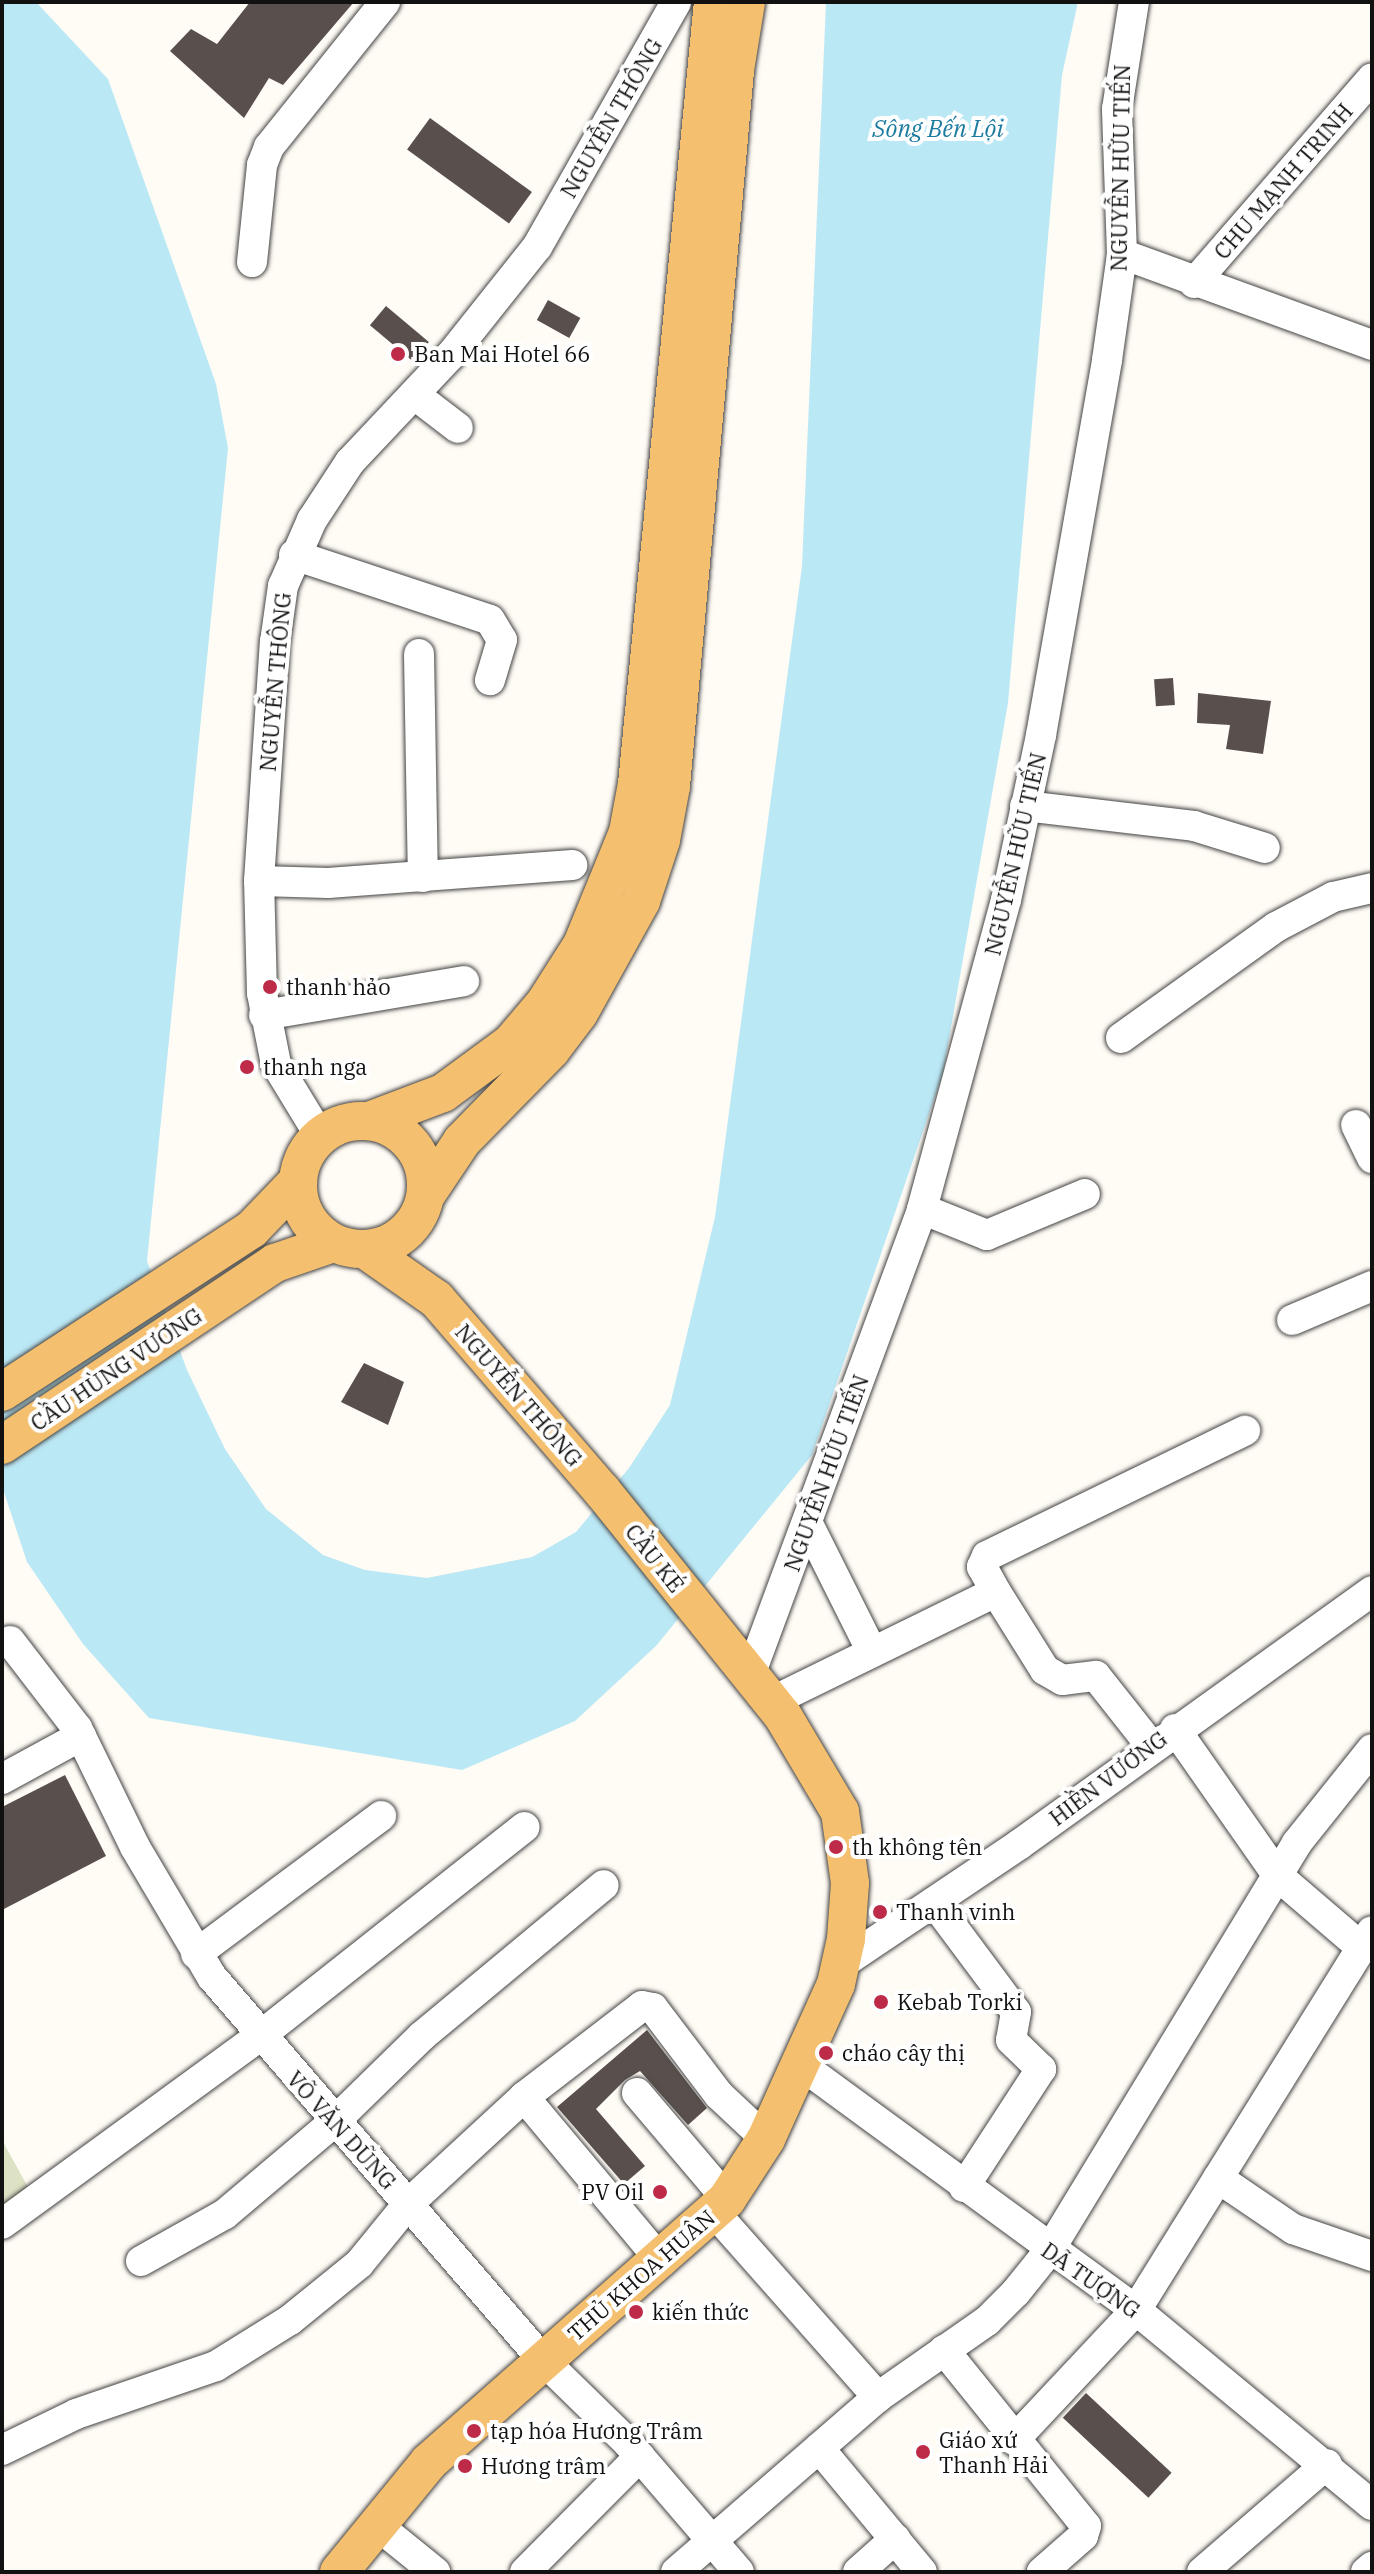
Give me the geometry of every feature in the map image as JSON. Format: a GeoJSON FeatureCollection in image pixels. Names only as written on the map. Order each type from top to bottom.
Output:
{"type":"FeatureCollection","features":[{"type":"Feature","properties":{"kind":"main road"},"geometry":{"type":"LineString","coordinates":[[420,1209],[422,1161],[414,1146],[387,1125],[352,1121],[320,1136],[308,1149],[298,1181],[306,1217],[350,1246],[394,1241],[420,1209],[462,1141],[551,1050],[579,1013],[641,901],[661,840],[671,786],[722,44],[713,2]]}},
{"type":"Feature","properties":{"kind":"main road"},"geometry":{"type":"LineString","coordinates":[[369,1121],[443,1093],[511,1043],[545,1003],[582,945],[628,832],[637,784],[722,44],[746,2]]}},
{"type":"Feature","properties":{"kind":"main road","name":"CẦU HÙNG VƯƠNG"},"geometry":{"type":"LineString","coordinates":[[2,1392],[252,1229],[298,1181]]}},
{"type":"Feature","properties":{"kind":"main road","name":"NGUYỄN THÔNG"},"geometry":{"type":"LineString","coordinates":[[420,1209],[436,1299]]}},
{"type":"Feature","properties":{"kind":"main road","name":"NGUYỄN THÔNG"},"geometry":{"type":"LineString","coordinates":[[350,1246],[436,1299],[602,1491]]}},
{"type":"Feature","properties":{"kind":"main road","name":"CẦU HÙNG VƯƠNG"},"geometry":{"type":"LineString","coordinates":[[2,1445],[230,1293],[299,1251],[350,1246]]}},
{"type":"Feature","properties":{"kind":"main road","name":"CẦU KÉ"},"geometry":{"type":"LineString","coordinates":[[602,1491],[708,1625]]}},
{"type":"Feature","properties":{"kind":"main road","name":"THỦ KHOA HUÂN"},"geometry":{"type":"LineString","coordinates":[[339,2572],[429,2462],[542,2359],[662,2262],[721,2206],[766,2139],[801,2065],[843,1963],[850,1883],[840,1812],[821,1775],[761,1688],[708,1625]]}},
{"type":"Feature","properties":{"kind":"street"},"geometry":{"type":"LineString","coordinates":[[252,262],[262,165],[269,147],[385,2]]}},
{"type":"Feature","properties":{"kind":"street","name":"NGUYỄN HỮU TIẾN"},"geometry":{"type":"LineString","coordinates":[[761,1688],[809,1526],[922,1209],[981,1005],[1025,806],[1098,418],[1122,254],[1117,109],[1134,2]]}},
{"type":"Feature","properties":{"kind":"street"},"geometry":{"type":"LineString","coordinates":[[665,13],[722,44]]}},
{"type":"Feature","properties":{"kind":"street","name":"NGUYỄN THÔNG"},"geometry":{"type":"LineString","coordinates":[[320,1136],[276,1064],[264,1015],[259,881],[275,642],[294,555],[350,462],[415,395],[537,247],[665,13]]}},
{"type":"Feature","properties":{"kind":"street","name":"CHU MẠNH TRINH"},"geometry":{"type":"LineString","coordinates":[[1194,283],[1370,84]]}},
{"type":"Feature","properties":{"kind":"street"},"geometry":{"type":"LineString","coordinates":[[1122,254],[1194,283],[1372,345]]}},
{"type":"Feature","properties":{"kind":"street"},"geometry":{"type":"LineString","coordinates":[[415,395],[458,428]]}},
{"type":"Feature","properties":{"kind":"street"},"geometry":{"type":"LineString","coordinates":[[294,555],[490,620],[502,640],[490,680]]}},
{"type":"Feature","properties":{"kind":"street"},"geometry":{"type":"LineString","coordinates":[[419,654],[423,877]]}},
{"type":"Feature","properties":{"kind":"street"},"geometry":{"type":"LineString","coordinates":[[1025,806],[1194,826],[1265,848]]}},
{"type":"Feature","properties":{"kind":"street"},"geometry":{"type":"LineString","coordinates":[[259,881],[423,877],[572,865]]}},
{"type":"Feature","properties":{"kind":"street"},"geometry":{"type":"LineString","coordinates":[[1121,1038],[1276,927],[1333,897],[1372,888]]}},
{"type":"Feature","properties":{"kind":"street"},"geometry":{"type":"LineString","coordinates":[[264,1015],[464,981]]}},
{"type":"Feature","properties":{"kind":"street"},"geometry":{"type":"LineString","coordinates":[[1356,1125],[1372,1158]]}},
{"type":"Feature","properties":{"kind":"street"},"geometry":{"type":"LineString","coordinates":[[922,1209],[987,1235],[1085,1194]]}},
{"type":"Feature","properties":{"kind":"street"},"geometry":{"type":"LineString","coordinates":[[1292,1320],[1372,1286]]}},
{"type":"Feature","properties":{"kind":"street"},"geometry":{"type":"LineString","coordinates":[[1014,2440],[1136,2310],[1367,1940],[1278,1876],[1163,1738],[1096,1676],[1062,1680],[1045,1670],[982,1567],[987,1556],[1245,1431]]}},
{"type":"Feature","properties":{"kind":"street"},"geometry":{"type":"LineString","coordinates":[[809,1526],[872,1652]]}},
{"type":"Feature","properties":{"kind":"street","name":"HIỀN VƯƠNG"},"geometry":{"type":"LineString","coordinates":[[843,1963],[934,1902],[1372,1591]]}},
{"type":"Feature","properties":{"kind":"street"},"geometry":{"type":"LineString","coordinates":[[761,1688],[872,1652],[996,1592]]}},
{"type":"Feature","properties":{"kind":"street","name":"VÕ VĂN DŨNG"},"geometry":{"type":"LineString","coordinates":[[10,1641],[81,1736],[196,1954],[260,2036],[542,2359],[640,2456],[739,2572]]}},
{"type":"Feature","properties":{"kind":"street"},"geometry":{"type":"LineString","coordinates":[[2,1779],[81,1736]]}},
{"type":"Feature","properties":{"kind":"street"},"geometry":{"type":"LineString","coordinates":[[676,2572],[878,2397],[987,2321],[1049,2251],[1278,1876],[1372,1749]]}},
{"type":"Feature","properties":{"kind":"street"},"geometry":{"type":"LineString","coordinates":[[196,1954],[381,1816]]}},
{"type":"Feature","properties":{"kind":"street"},"geometry":{"type":"LineString","coordinates":[[2,2224],[260,2036],[525,1827]]}},
{"type":"Feature","properties":{"kind":"street"},"geometry":{"type":"LineString","coordinates":[[141,2261],[208,2227],[334,2122],[412,2045],[604,1885]]}},
{"type":"Feature","properties":{"kind":"street"},"geometry":{"type":"LineString","coordinates":[[934,1902],[1016,2012],[1011,2040],[1041,2069],[964,2187]]}},
{"type":"Feature","properties":{"kind":"street"},"geometry":{"type":"LineString","coordinates":[[2,2450],[76,2414],[216,2366],[290,2320],[359,2264],[408,2204],[524,2097],[646,2005],[719,2095],[766,2139]]}},
{"type":"Feature","properties":{"kind":"street","name":"DÃ TƯỢNG"},"geometry":{"type":"LineString","coordinates":[[801,2065],[1049,2251],[1136,2310],[1327,2464],[1372,2505]]}},
{"type":"Feature","properties":{"kind":"street"},"geometry":{"type":"LineString","coordinates":[[637,2093],[721,2206],[878,2397]]}},
{"type":"Feature","properties":{"kind":"street"},"geometry":{"type":"LineString","coordinates":[[524,2097],[662,2262]]}},
{"type":"Feature","properties":{"kind":"street"},"geometry":{"type":"LineString","coordinates":[[1218,2178],[1293,2229],[1372,2256]]}},
{"type":"Feature","properties":{"kind":"street"},"geometry":{"type":"LineString","coordinates":[[944,2350],[1086,2526],[1083,2536],[1042,2572]]}},
{"type":"Feature","properties":{"kind":"street"},"geometry":{"type":"LineString","coordinates":[[819,2448],[922,2572]]}},
{"type":"Feature","properties":{"kind":"street"},"geometry":{"type":"LineString","coordinates":[[525,2572],[640,2456]]}},
{"type":"Feature","properties":{"kind":"street"},"geometry":{"type":"LineString","coordinates":[[1202,2572],[1327,2464]]}},
{"type":"Feature","properties":{"kind":"street"},"geometry":{"type":"LineString","coordinates":[[377,2525],[435,2572]]}},
{"type":"Feature","properties":{"kind":"street"},"geometry":{"type":"LineString","coordinates":[[858,2572],[895,2539]]}},
{"type":"Feature","properties":{"kind":"street"},"geometry":{"type":"LineString","coordinates":[[1366,2572],[1372,2567]]}},
{"type":"Feature","properties":{"kind":"green space"},"geometry":{"type":"Polygon","coordinates":[[[2,2140],[35,2200],[2,2222],[2,2140]]]}},
{"type":"Feature","properties":{"kind":"water","name":"Sông Bến Lội"},"geometry":{"type":"Polygon","coordinates":[[[2,2],[36,2],[108,79],[216,384],[228,448],[147,1261],[187,1370],[225,1449],[266,1509],[323,1555],[365,1570],[427,1578],[532,1557],[576,1532],[629,1468],[670,1405],[715,1217],[802,566],[826,2],[1078,2],[1062,75],[1008,703],[943,1073],[812,1455],[656,1646],[575,1721],[462,1770],[149,1718],[83,1644],[27,1562],[2,1486],[2,2]]]}},
{"type":"Feature","properties":{"kind":"building"},"geometry":{"type":"Polygon","coordinates":[[[250,2],[354,2],[283,85],[269,78],[244,118],[170,51],[191,29],[217,44],[250,2]]]}},
{"type":"Feature","properties":{"kind":"building"},"geometry":{"type":"Polygon","coordinates":[[[430,118],[532,192],[509,224],[407,150],[430,118]]]}},
{"type":"Feature","properties":{"kind":"building"},"geometry":{"type":"Polygon","coordinates":[[[548,300],[580,318],[569,338],[537,320],[548,300]]]}},
{"type":"Feature","properties":{"kind":"building"},"geometry":{"type":"Polygon","coordinates":[[[386,306],[429,342],[413,361],[370,325],[386,306]]]}},
{"type":"Feature","properties":{"kind":"building"},"geometry":{"type":"Polygon","coordinates":[[[1173,678],[1175,705],[1156,706],[1154,679],[1173,678]]]}},
{"type":"Feature","properties":{"kind":"building"},"geometry":{"type":"Polygon","coordinates":[[[1198,693],[1271,701],[1263,754],[1226,749],[1230,725],[1197,723],[1198,693]]]}},
{"type":"Feature","properties":{"kind":"building"},"geometry":{"type":"Polygon","coordinates":[[[364,1363],[404,1382],[388,1425],[341,1402],[364,1363]]]}},
{"type":"Feature","properties":{"kind":"building"},"geometry":{"type":"Polygon","coordinates":[[[65,1775],[106,1856],[2,1910],[2,1807],[65,1775]]]}},
{"type":"Feature","properties":{"kind":"building"},"geometry":{"type":"Polygon","coordinates":[[[647,2030],[707,2108],[688,2125],[640,2071],[625,2080],[596,2109],[645,2166],[624,2184],[557,2107],[647,2030]]]}},
{"type":"Feature","properties":{"kind":"building"},"geometry":{"type":"Polygon","coordinates":[[[1086,2393],[1172,2473],[1148,2498],[1063,2418],[1086,2393]]]}},
{"type":"Feature","properties":{"kind":"place","name":"Ban Mai Hotel 66"},"geometry":{"type":"Point","coordinates":[398,354]}},
{"type":"Feature","properties":{"kind":"place","name":"thanh hảo"},"geometry":{"type":"Point","coordinates":[270,987]}},
{"type":"Feature","properties":{"kind":"place","name":"thanh nga"},"geometry":{"type":"Point","coordinates":[247,1067]}},
{"type":"Feature","properties":{"kind":"place","name":"th không tên"},"geometry":{"type":"Point","coordinates":[836,1847]}},
{"type":"Feature","properties":{"kind":"place","name":"Thanh vinh"},"geometry":{"type":"Point","coordinates":[880,1912]}},
{"type":"Feature","properties":{"kind":"place","name":"Kebab Torki"},"geometry":{"type":"Point","coordinates":[881,2002]}},
{"type":"Feature","properties":{"kind":"place","name":"cháo cây thị"},"geometry":{"type":"Point","coordinates":[826,2053]}},
{"type":"Feature","properties":{"kind":"place","name":"PV Oil"},"geometry":{"type":"Point","coordinates":[660,2192]}},
{"type":"Feature","properties":{"kind":"place","name":"kiến thức"},"geometry":{"type":"Point","coordinates":[636,2312]}},
{"type":"Feature","properties":{"kind":"place","name":"tạp hóa Hương Trâm"},"geometry":{"type":"Point","coordinates":[474,2431]}},
{"type":"Feature","properties":{"kind":"place","name":"Giáo xứ Thanh Hải"},"geometry":{"type":"Point","coordinates":[923,2452]}},
{"type":"Feature","properties":{"kind":"place","name":"Hương trâm"},"geometry":{"type":"Point","coordinates":[465,2466]}}]}
